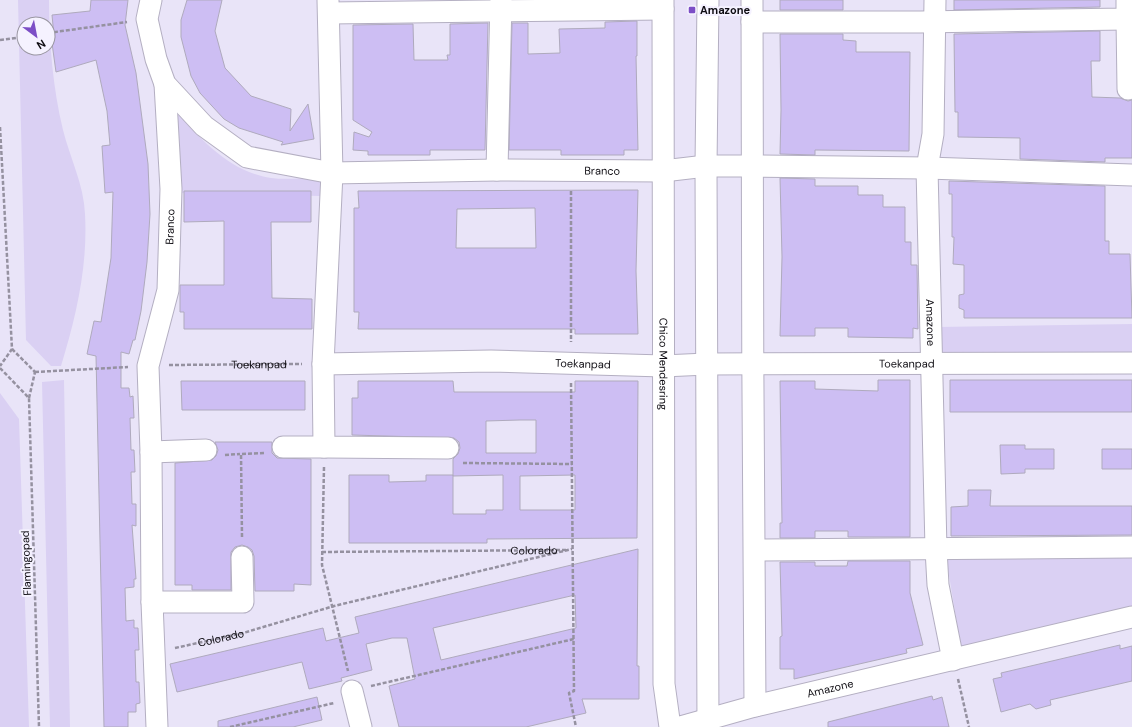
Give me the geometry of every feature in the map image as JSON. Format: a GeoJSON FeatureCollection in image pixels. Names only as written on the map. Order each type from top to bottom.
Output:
{"type":"FeatureCollection","features":[{"type":"Feature","properties":{"kind":"street"},"geometry":{"type":"LineString","coordinates":[[680,727],[708,724],[706,166],[708,0]]}},
{"type":"Feature","properties":{"kind":"street"},"geometry":{"type":"LineString","coordinates":[[752,0],[751,166],[754,364],[755,706]]}},
{"type":"Feature","properties":{"kind":"street","name":"Amazone"},"geometry":{"type":"LineString","coordinates":[[935,0],[933,134],[927,168],[936,549],[938,585],[953,660]]}},
{"type":"Feature","properties":{"kind":"street"},"geometry":{"type":"LineString","coordinates":[[324,447],[323,364],[326,271],[332,174],[329,7],[663,4]]}},
{"type":"Feature","properties":{"kind":"street","name":"Chico Mendesring"},"geometry":{"type":"LineString","coordinates":[[663,4],[664,684],[670,727]]}},
{"type":"Feature","properties":{"kind":"street"},"geometry":{"type":"LineString","coordinates":[[497,170],[501,6]]}},
{"type":"Feature","properties":{"kind":"street","name":"Branco"},"geometry":{"type":"LineString","coordinates":[[148,366],[168,290],[171,189],[165,84],[156,59],[149,10]]}},
{"type":"Feature","properties":{"kind":"street"},"geometry":{"type":"LineString","coordinates":[[752,22],[934,22],[1128,12],[1128,89]]}},
{"type":"Feature","properties":{"kind":"street","name":"Branco"},"geometry":{"type":"LineString","coordinates":[[165,84],[204,126],[247,157],[332,174],[497,170],[663,171],[706,166]]}},
{"type":"Feature","properties":{"kind":"street"},"geometry":{"type":"LineString","coordinates":[[706,166],[927,168],[1132,175]]}},
{"type":"Feature","properties":{"kind":"street","name":"Toekanpad"},"geometry":{"type":"LineString","coordinates":[[323,364],[491,361],[663,366],[707,364],[1132,363]]}},
{"type":"Feature","properties":{"kind":"street"},"geometry":{"type":"LineString","coordinates":[[148,366],[151,452],[153,652],[157,727]]}},
{"type":"Feature","properties":{"kind":"street"},"geometry":{"type":"LineString","coordinates":[[283,447],[448,448]]}},
{"type":"Feature","properties":{"kind":"street"},"geometry":{"type":"LineString","coordinates":[[151,452],[206,450]]}},
{"type":"Feature","properties":{"kind":"street"},"geometry":{"type":"LineString","coordinates":[[755,550],[1132,547]]}},
{"type":"Feature","properties":{"kind":"street"},"geometry":{"type":"LineString","coordinates":[[152,602],[243,602],[242,557]]}},
{"type":"Feature","properties":{"kind":"street","name":"Amazone"},"geometry":{"type":"LineString","coordinates":[[708,724],[755,706],[1132,617]]}},
{"type":"Feature","properties":{"kind":"street"},"geometry":{"type":"LineString","coordinates":[[352,691],[361,727]]}},
{"type":"Feature","properties":{"kind":"path"},"geometry":{"type":"LineString","coordinates":[[56,31],[149,10]]}},
{"type":"Feature","properties":{"kind":"path"},"geometry":{"type":"LineString","coordinates":[[0,40],[16,38]]}},
{"type":"Feature","properties":{"kind":"path"},"geometry":{"type":"LineString","coordinates":[[0,127],[12,349],[0,367],[30,398]]}},
{"type":"Feature","properties":{"kind":"path"},"geometry":{"type":"LineString","coordinates":[[571,170],[574,690],[568,693],[576,727]]}},
{"type":"Feature","properties":{"kind":"path"},"geometry":{"type":"LineString","coordinates":[[12,349],[35,372]]}},
{"type":"Feature","properties":{"kind":"path","name":"Toekanpad"},"geometry":{"type":"LineString","coordinates":[[35,372],[148,366],[323,364]]}},
{"type":"Feature","properties":{"kind":"path","name":"Flamingopad"},"geometry":{"type":"LineString","coordinates":[[35,372],[30,398],[39,727]]}},
{"type":"Feature","properties":{"kind":"path"},"geometry":{"type":"LineString","coordinates":[[242,557],[241,454],[278,452],[283,447]]}},
{"type":"Feature","properties":{"kind":"path"},"geometry":{"type":"LineString","coordinates":[[324,447],[322,565],[334,606],[352,691]]}},
{"type":"Feature","properties":{"kind":"path"},"geometry":{"type":"LineString","coordinates":[[448,448],[448,463],[572,464]]}},
{"type":"Feature","properties":{"kind":"path","name":"Colorado"},"geometry":{"type":"LineString","coordinates":[[322,552],[572,549]]}},
{"type":"Feature","properties":{"kind":"path","name":"Colorado"},"geometry":{"type":"LineString","coordinates":[[153,652],[243,633],[334,606],[572,549]]}},
{"type":"Feature","properties":{"kind":"path"},"geometry":{"type":"LineString","coordinates":[[230,727],[333,704],[352,691],[390,680],[574,639]]}},
{"type":"Feature","properties":{"kind":"path"},"geometry":{"type":"LineString","coordinates":[[953,660],[969,727]]}},
{"type":"Feature","properties":{"kind":"shaded area"},"geometry":{"type":"Polygon","coordinates":[[[18,0],[49,0],[50,16],[18,16],[18,0]]]}},
{"type":"Feature","properties":{"kind":"shaded area"},"geometry":{"type":"Polygon","coordinates":[[[19,56],[52,56],[54,82],[63,130],[84,203],[85,253],[80,291],[72,329],[61,366],[51,366],[26,340],[19,56]]]}},
{"type":"Feature","properties":{"kind":"shaded area"},"geometry":{"type":"Polygon","coordinates":[[[176,112],[207,144],[230,162],[256,175],[277,179],[320,177],[321,196],[178,193],[176,112]]]}},
{"type":"Feature","properties":{"kind":"shaded area"},"geometry":{"type":"Polygon","coordinates":[[[1132,324],[1132,355],[939,358],[938,327],[1132,324]]]}},
{"type":"Feature","properties":{"kind":"shaded area"},"geometry":{"type":"Polygon","coordinates":[[[64,380],[70,727],[50,727],[42,382],[64,380]]]}},
{"type":"Feature","properties":{"kind":"shaded area"},"geometry":{"type":"Polygon","coordinates":[[[0,393],[19,419],[29,727],[0,727],[0,393]]]}},
{"type":"Feature","properties":{"kind":"shaded area"},"geometry":{"type":"Polygon","coordinates":[[[945,551],[1132,552],[1132,606],[961,648],[945,551]]]}},
{"type":"Feature","properties":{"kind":"building"},"geometry":{"type":"Polygon","coordinates":[[[91,0],[128,0],[125,25],[136,73],[148,164],[150,214],[147,262],[141,311],[135,340],[133,340],[129,354],[121,352],[121,388],[129,388],[130,397],[133,396],[134,418],[130,418],[131,450],[134,450],[135,472],[131,472],[132,504],[136,504],[136,526],[132,525],[136,579],[134,579],[134,587],[125,588],[126,621],[134,620],[134,628],[138,628],[139,650],[135,650],[136,682],[139,682],[140,703],[136,704],[136,712],[128,712],[128,727],[104,727],[96,356],[87,354],[94,321],[101,322],[111,258],[113,192],[105,193],[102,146],[110,145],[107,111],[96,60],[56,72],[54,56],[56,56],[56,16],[52,15],[90,11],[91,0]]]}},
{"type":"Feature","properties":{"kind":"building"},"geometry":{"type":"Polygon","coordinates":[[[187,0],[222,0],[215,31],[225,68],[251,96],[291,109],[290,131],[308,104],[314,139],[281,145],[283,142],[239,128],[224,119],[200,93],[191,76],[181,37],[181,20],[187,0]]]}},
{"type":"Feature","properties":{"kind":"building"},"geometry":{"type":"Polygon","coordinates":[[[780,0],[843,0],[843,10],[780,10],[780,0]]]}},
{"type":"Feature","properties":{"kind":"building"},"geometry":{"type":"Polygon","coordinates":[[[954,0],[1100,0],[1100,7],[954,10],[954,0]]]}},
{"type":"Feature","properties":{"kind":"building"},"geometry":{"type":"Polygon","coordinates":[[[637,21],[636,56],[638,150],[624,150],[624,155],[561,155],[561,150],[509,150],[512,23],[528,23],[528,54],[560,53],[559,29],[605,28],[605,22],[637,21]]]}},
{"type":"Feature","properties":{"kind":"building"},"geometry":{"type":"Polygon","coordinates":[[[488,23],[485,150],[430,150],[430,155],[368,155],[368,151],[353,150],[354,132],[369,137],[372,132],[353,120],[353,25],[413,24],[414,60],[448,60],[447,55],[450,55],[450,24],[488,23]]]}},
{"type":"Feature","properties":{"kind":"building"},"geometry":{"type":"Polygon","coordinates":[[[1100,31],[1100,61],[1091,61],[1092,97],[1120,98],[1128,101],[1132,100],[1132,158],[1105,158],[1105,162],[1020,159],[1020,138],[958,137],[958,112],[955,112],[954,34],[1100,31]]]}},
{"type":"Feature","properties":{"kind":"building"},"geometry":{"type":"Polygon","coordinates":[[[780,34],[843,34],[843,40],[856,41],[856,52],[910,52],[909,151],[815,150],[815,155],[780,154],[780,34]]]}},
{"type":"Feature","properties":{"kind":"building"},"geometry":{"type":"Polygon","coordinates":[[[780,178],[815,179],[815,186],[858,186],[858,195],[883,195],[883,207],[905,207],[905,242],[911,242],[911,265],[917,265],[918,329],[913,328],[913,338],[848,337],[848,328],[815,328],[815,336],[780,336],[782,257],[780,178]]]}},
{"type":"Feature","properties":{"kind":"building"},"geometry":{"type":"Polygon","coordinates":[[[949,181],[1105,186],[1105,241],[1109,241],[1109,254],[1130,254],[1132,318],[964,318],[964,310],[959,308],[959,295],[964,294],[964,265],[953,264],[954,237],[952,237],[952,194],[949,194],[949,181]]]}},
{"type":"Feature","properties":{"kind":"building"},"geometry":{"type":"Polygon","coordinates":[[[638,190],[636,271],[638,334],[575,334],[575,329],[358,329],[359,312],[354,312],[354,208],[359,208],[358,191],[638,190]],[[535,208],[457,209],[456,248],[536,248],[535,208]]]}},
{"type":"Feature","properties":{"kind":"building"},"geometry":{"type":"Polygon","coordinates":[[[184,191],[311,191],[311,222],[271,222],[272,298],[312,299],[312,329],[184,329],[184,312],[180,312],[180,285],[224,285],[224,221],[184,222],[184,191]]]}},
{"type":"Feature","properties":{"kind":"building"},"geometry":{"type":"Polygon","coordinates":[[[878,380],[910,380],[910,537],[848,537],[848,531],[815,531],[815,538],[780,538],[780,523],[782,523],[780,381],[815,381],[815,389],[878,391],[878,380]]]}},
{"type":"Feature","properties":{"kind":"building"},"geometry":{"type":"Polygon","coordinates":[[[950,380],[1132,380],[1132,412],[950,412],[950,380]]]}},
{"type":"Feature","properties":{"kind":"building"},"geometry":{"type":"Polygon","coordinates":[[[181,381],[305,381],[305,410],[182,410],[181,381]]]}},
{"type":"Feature","properties":{"kind":"building"},"geometry":{"type":"Polygon","coordinates":[[[358,381],[453,381],[454,392],[575,392],[575,381],[638,381],[637,538],[487,539],[487,543],[349,543],[349,475],[389,475],[389,482],[426,481],[426,475],[453,475],[453,459],[458,454],[460,448],[459,442],[454,438],[352,435],[352,398],[358,398],[358,381]],[[536,420],[486,421],[486,453],[536,453],[536,420]],[[503,475],[453,476],[453,514],[486,514],[486,510],[503,510],[503,475]],[[575,475],[520,476],[520,510],[575,510],[575,475]]]}},
{"type":"Feature","properties":{"kind":"building"},"geometry":{"type":"Polygon","coordinates":[[[215,442],[272,442],[272,453],[277,458],[311,459],[311,585],[294,584],[294,591],[255,591],[254,556],[252,550],[242,545],[235,547],[231,552],[231,590],[192,590],[192,585],[175,585],[175,463],[212,460],[216,456],[218,450],[215,442]]]}},
{"type":"Feature","properties":{"kind":"building"},"geometry":{"type":"Polygon","coordinates":[[[1000,445],[1025,445],[1025,449],[1054,449],[1054,469],[1025,469],[1025,473],[1001,474],[1000,445]]]}},
{"type":"Feature","properties":{"kind":"building"},"geometry":{"type":"Polygon","coordinates":[[[1102,449],[1132,449],[1132,469],[1102,469],[1102,449]]]}},
{"type":"Feature","properties":{"kind":"building"},"geometry":{"type":"Polygon","coordinates":[[[968,490],[991,490],[990,506],[1132,506],[1132,535],[951,536],[951,507],[968,506],[968,490]]]}},
{"type":"Feature","properties":{"kind":"building"},"geometry":{"type":"Polygon","coordinates":[[[638,549],[637,666],[639,666],[639,699],[582,699],[586,713],[526,727],[399,727],[389,686],[415,679],[407,638],[392,638],[366,644],[372,670],[341,678],[342,681],[309,689],[302,662],[177,692],[170,664],[323,628],[326,641],[359,633],[355,617],[638,549]],[[575,595],[433,628],[441,660],[576,628],[575,595]]]}},
{"type":"Feature","properties":{"kind":"building"},"geometry":{"type":"Polygon","coordinates":[[[848,561],[910,561],[910,593],[923,645],[906,649],[907,653],[794,679],[794,669],[780,669],[780,637],[782,636],[780,562],[815,562],[815,566],[847,566],[848,561]]]}},
{"type":"Feature","properties":{"kind":"building"},"geometry":{"type":"Polygon","coordinates":[[[1120,645],[1120,649],[1132,646],[1132,681],[1050,700],[1051,705],[1036,709],[1030,704],[1001,712],[993,679],[1002,677],[1001,673],[1120,645]]]}},
{"type":"Feature","properties":{"kind":"building"},"geometry":{"type":"Polygon","coordinates":[[[932,696],[933,700],[942,697],[949,727],[828,727],[828,722],[932,696]]]}},
{"type":"Feature","properties":{"kind":"building"},"geometry":{"type":"Polygon","coordinates":[[[317,697],[322,720],[293,727],[218,727],[218,721],[317,697]]]}},
{"type":"Feature","properties":{"kind":"place","name":"Amazone"},"geometry":{"type":"Point","coordinates":[692,10]}}]}
